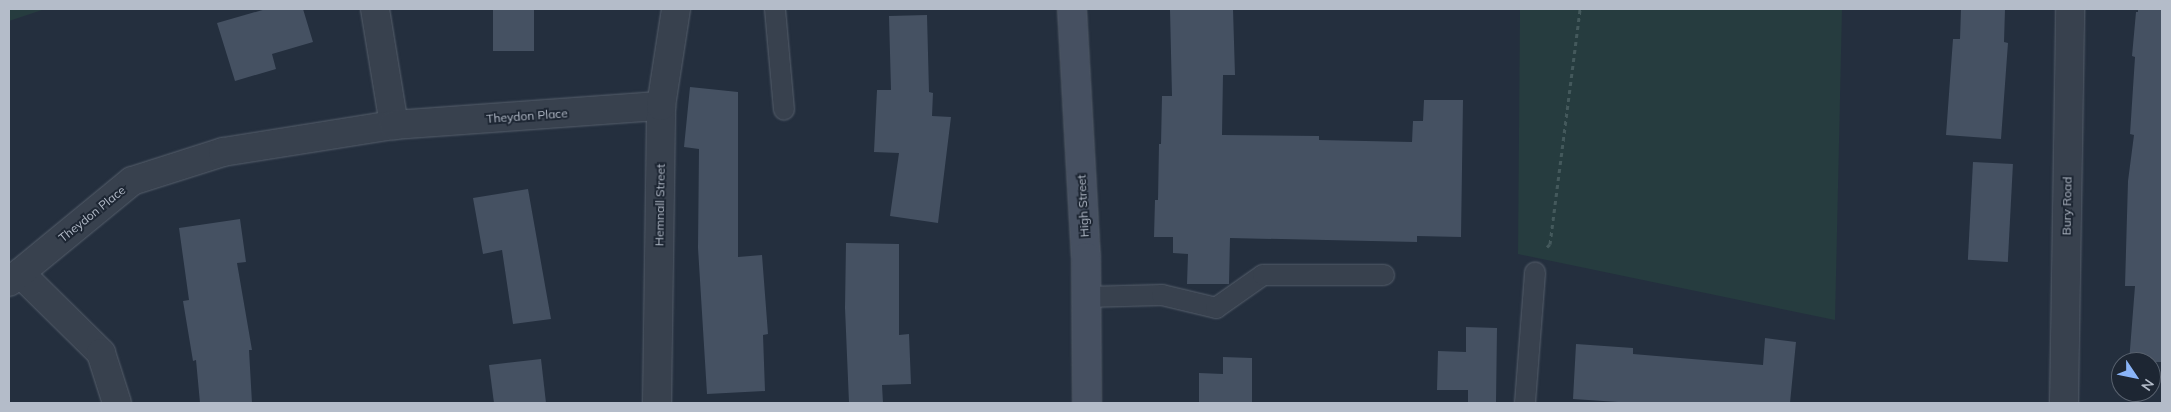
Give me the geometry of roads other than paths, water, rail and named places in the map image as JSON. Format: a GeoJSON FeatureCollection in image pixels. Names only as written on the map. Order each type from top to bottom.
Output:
{"type":"FeatureCollection","features":[{"type":"Feature","properties":{"kind":"main road","name":"High Street"},"geometry":{"type":"LineString","coordinates":[[1072,9],[1086,257],[1087,403]]}},
{"type":"Feature","properties":{"kind":"street"},"geometry":{"type":"LineString","coordinates":[[375,9],[394,125]]}},
{"type":"Feature","properties":{"kind":"street","name":"Hemnall Street"},"geometry":{"type":"LineString","coordinates":[[657,403],[661,106],[676,9]]}},
{"type":"Feature","properties":{"kind":"street","name":"Bury Road"},"geometry":{"type":"LineString","coordinates":[[2064,403],[2070,9]]}},
{"type":"Feature","properties":{"kind":"street","name":"Theydon Place"},"geometry":{"type":"LineString","coordinates":[[117,403],[101,353],[15,277],[132,181],[223,152],[394,125],[661,106]]}},
{"type":"Feature","properties":{"kind":"lane"},"geometry":{"type":"LineString","coordinates":[[775,9],[784,110]]}},
{"type":"Feature","properties":{"kind":"lane"},"geometry":{"type":"LineString","coordinates":[[1525,403],[1535,272]]}},
{"type":"Feature","properties":{"kind":"lane"},"geometry":{"type":"LineString","coordinates":[[1086,297],[1162,295],[1216,308],[1263,275],[1384,275]]}}]}
